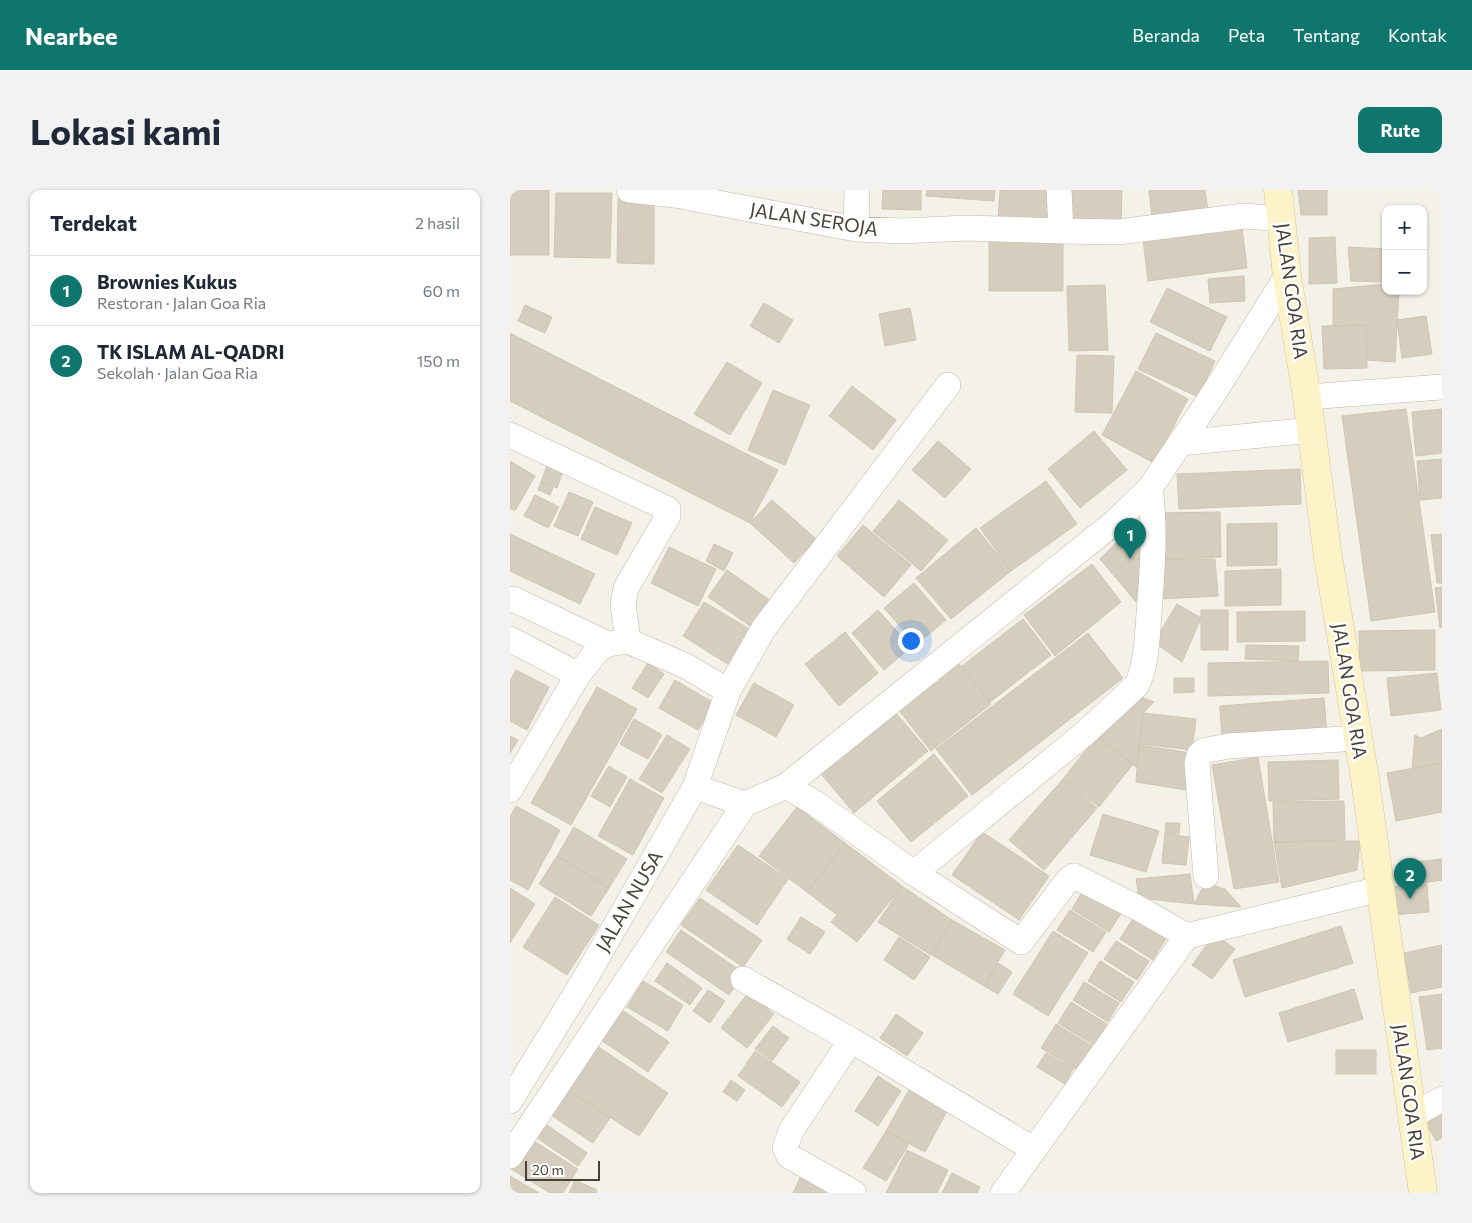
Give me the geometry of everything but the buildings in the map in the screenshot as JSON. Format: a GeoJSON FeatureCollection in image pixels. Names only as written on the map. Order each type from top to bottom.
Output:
{"type":"FeatureCollection","features":[{"type":"Feature","properties":{"kind":"main road","name":"JALAN GOA RIA"},"geometry":{"type":"LineString","coordinates":[[1278,190],[1287,276],[1307,397],[1328,557],[1358,738],[1423,1193]]}},
{"type":"Feature","properties":{"kind":"street","name":"JALAN SEROJA"},"geometry":{"type":"LineString","coordinates":[[629,190],[675,195],[856,229],[902,231],[967,228],[1118,232],[1245,216],[1282,220]]}},
{"type":"Feature","properties":{"kind":"street"},"geometry":{"type":"LineString","coordinates":[[856,229],[857,190]]}},
{"type":"Feature","properties":{"kind":"street"},"geometry":{"type":"LineString","coordinates":[[1059,190],[1061,231]]}},
{"type":"Feature","properties":{"kind":"street"},"geometry":{"type":"LineString","coordinates":[[510,1156],[745,804],[786,786],[1116,520],[1150,488],[1287,276]]}},
{"type":"Feature","properties":{"kind":"street","name":"JALAN NUSA"},"geometry":{"type":"LineString","coordinates":[[510,1103],[586,976],[695,786],[728,691],[775,612],[948,385]]}},
{"type":"Feature","properties":{"kind":"street"},"geometry":{"type":"LineString","coordinates":[[1307,397],[1442,387]]}},
{"type":"Feature","properties":{"kind":"street"},"geometry":{"type":"LineString","coordinates":[[1180,443],[1311,430]]}},
{"type":"Feature","properties":{"kind":"street"},"geometry":{"type":"LineString","coordinates":[[510,435],[668,509],[668,516],[626,588],[618,643]]}},
{"type":"Feature","properties":{"kind":"street"},"geometry":{"type":"LineString","coordinates":[[914,873],[1084,734],[1137,685],[1141,676],[1146,647],[1152,574],[1154,514],[1150,488]]}},
{"type":"Feature","properties":{"kind":"street"},"geometry":{"type":"LineString","coordinates":[[510,600],[514,599],[618,643],[686,666],[728,691]]}},
{"type":"Feature","properties":{"kind":"street"},"geometry":{"type":"LineString","coordinates":[[510,639],[578,676]]}},
{"type":"Feature","properties":{"kind":"street"},"geometry":{"type":"LineString","coordinates":[[510,790],[578,676],[598,650],[618,643]]}},
{"type":"Feature","properties":{"kind":"street"},"geometry":{"type":"LineString","coordinates":[[1206,876],[1197,764],[1198,755],[1204,751],[1228,746],[1358,738]]}},
{"type":"Feature","properties":{"kind":"street"},"geometry":{"type":"LineString","coordinates":[[695,786],[745,804]]}},
{"type":"Feature","properties":{"kind":"street"},"geometry":{"type":"LineString","coordinates":[[786,786],[815,803],[914,873],[1021,942],[1068,880],[1074,876],[1138,908],[1187,936]]}},
{"type":"Feature","properties":{"kind":"street"},"geometry":{"type":"LineString","coordinates":[[1003,1193],[1187,936],[1380,889]]}},
{"type":"Feature","properties":{"kind":"street"},"geometry":{"type":"LineString","coordinates":[[742,979],[851,1040],[1033,1149]]}},
{"type":"Feature","properties":{"kind":"street"},"geometry":{"type":"LineString","coordinates":[[851,1040],[791,1132],[785,1148],[789,1156],[854,1193]]}},
{"type":"Feature","properties":{"kind":"street"},"geometry":{"type":"LineString","coordinates":[[1412,1116],[1442,1099]]}},
{"type":"Feature","properties":{"kind":"street"},"geometry":{"type":"LineString","coordinates":[[510,1103],[536,1119]]}},
{"type":"Feature","properties":{"kind":"place","name":"Brownies Kukus"},"geometry":{"type":"Point","coordinates":[1130,559]}},
{"type":"Feature","properties":{"kind":"place","name":"TK ISLAM AL-QADRI"},"geometry":{"type":"Point","coordinates":[1410,899]}}]}
